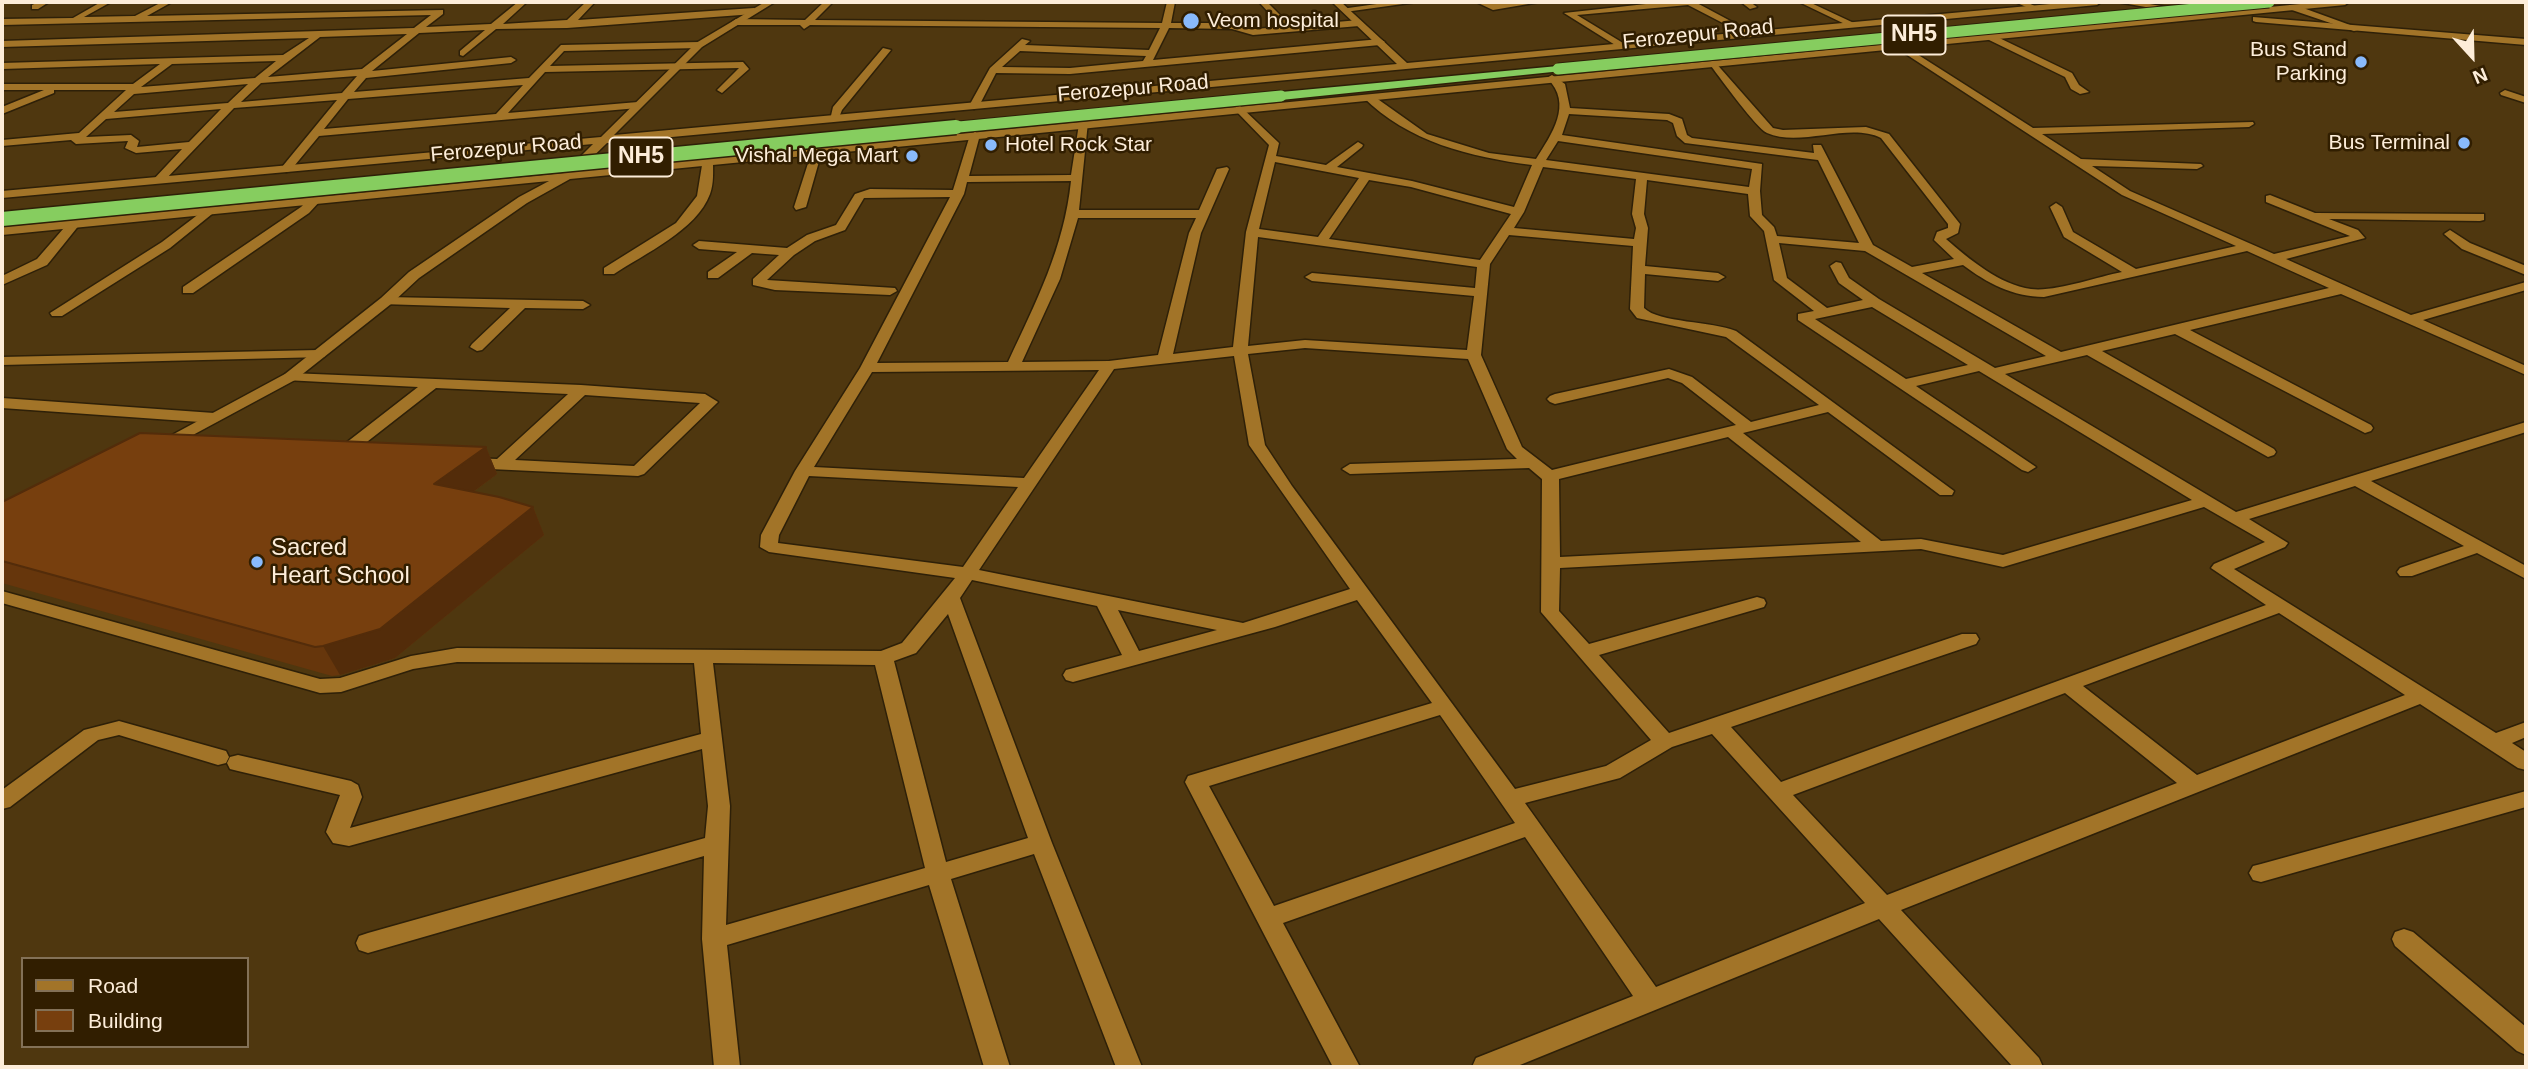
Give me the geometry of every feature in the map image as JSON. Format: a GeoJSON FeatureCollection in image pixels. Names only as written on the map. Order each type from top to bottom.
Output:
{"type":"FeatureCollection","features":[{"type":"Feature","properties":{"kind":"highway","name":"Ferozepur Road"},"geometry":{"type":"LineString","coordinates":[[2,219],[1278,92],[1394,75],[2159,2]]}},
{"type":"Feature","properties":{"kind":"highway","name":"Ferozepur Road"},"geometry":{"type":"LineString","coordinates":[[2,208],[1278,92],[1430,86],[2269,2]]}},
{"type":"Feature","properties":{"kind":"street"},"geometry":{"type":"LineString","coordinates":[[35,7],[45,2]]}},
{"type":"Feature","properties":{"kind":"street"},"geometry":{"type":"LineString","coordinates":[[2,54],[107,2]]}},
{"type":"Feature","properties":{"kind":"street"},"geometry":{"type":"LineString","coordinates":[[55,65],[104,41],[168,2]]}},
{"type":"Feature","properties":{"kind":"street"},"geometry":{"type":"LineString","coordinates":[[159,180],[255,81],[282,58],[370,2]]}},
{"type":"Feature","properties":{"kind":"street"},"geometry":{"type":"LineString","coordinates":[[463,53],[523,2]]}},
{"type":"Feature","properties":{"kind":"street"},"geometry":{"type":"LineString","coordinates":[[567,25],[591,2]]}},
{"type":"Feature","properties":{"kind":"street"},"geometry":{"type":"LineString","coordinates":[[189,449],[156,451],[290,377],[386,301],[414,275],[523,200],[567,176],[699,45],[771,2]]}},
{"type":"Feature","properties":{"kind":"street"},"geometry":{"type":"LineString","coordinates":[[792,34],[808,23],[829,2]]}},
{"type":"Feature","properties":{"kind":"street"},"geometry":{"type":"LineString","coordinates":[[1146,64],[1166,25],[1171,2]]}},
{"type":"Feature","properties":{"kind":"street"},"geometry":{"type":"LineString","coordinates":[[1263,2],[1262,4],[1289,29]]}},
{"type":"Feature","properties":{"kind":"street"},"geometry":{"type":"LineString","coordinates":[[1336,2],[1405,66]]}},
{"type":"Feature","properties":{"kind":"street"},"geometry":{"type":"LineString","coordinates":[[1345,9],[1413,2]]}},
{"type":"Feature","properties":{"kind":"street"},"geometry":{"type":"LineString","coordinates":[[1480,2],[1493,7],[1536,2]]}},
{"type":"Feature","properties":{"kind":"street"},"geometry":{"type":"LineString","coordinates":[[1619,2],[1628,8]]}},
{"type":"Feature","properties":{"kind":"street"},"geometry":{"type":"LineString","coordinates":[[1620,45],[1568,13],[1689,2],[1749,33]]}},
{"type":"Feature","properties":{"kind":"street"},"geometry":{"type":"LineString","coordinates":[[1803,2],[1852,24]]}},
{"type":"Feature","properties":{"kind":"street"},"geometry":{"type":"LineString","coordinates":[[2019,2],[2033,7]]}},
{"type":"Feature","properties":{"kind":"street"},"geometry":{"type":"LineString","coordinates":[[2,195],[599,144],[834,118],[2097,2]]}},
{"type":"Feature","properties":{"kind":"street"},"geometry":{"type":"LineString","coordinates":[[2121,2],[2211,15],[2501,40],[2526,45]]}},
{"type":"Feature","properties":{"kind":"street"},"geometry":{"type":"LineString","coordinates":[[2159,2],[2245,18]]}},
{"type":"Feature","properties":{"kind":"street"},"geometry":{"type":"LineString","coordinates":[[1665,742],[1550,612],[1552,482],[1549,476],[1515,449],[1474,355],[1484,264],[1518,212],[1538,164],[1560,129],[1565,111],[1560,84],[1555,74],[1714,64],[2346,2]]}},
{"type":"Feature","properties":{"kind":"street"},"geometry":{"type":"LineString","coordinates":[[207,17],[225,7]]}},
{"type":"Feature","properties":{"kind":"street"},"geometry":{"type":"LineString","coordinates":[[2292,7],[2357,29]]}},
{"type":"Feature","properties":{"kind":"street"},"geometry":{"type":"LineString","coordinates":[[2,44],[491,29],[754,11]]}},
{"type":"Feature","properties":{"kind":"street"},"geometry":{"type":"LineString","coordinates":[[2,22],[440,12],[363,73],[286,169]]}},
{"type":"Feature","properties":{"kind":"street"},"geometry":{"type":"LineString","coordinates":[[736,22],[944,28],[1233,22],[1253,32],[1359,23]]}},
{"type":"Feature","properties":{"kind":"street"},"geometry":{"type":"LineString","coordinates":[[974,106],[993,70],[1020,48],[1037,24]]}},
{"type":"Feature","properties":{"kind":"street"},"geometry":{"type":"LineString","coordinates":[[1988,36],[2069,75],[2075,87],[2084,92]]}},
{"type":"Feature","properties":{"kind":"street"},"geometry":{"type":"LineString","coordinates":[[993,70],[1061,71],[1380,42]]}},
{"type":"Feature","properties":{"kind":"street"},"geometry":{"type":"LineString","coordinates":[[499,117],[563,47],[699,45]]}},
{"type":"Feature","properties":{"kind":"street"},"geometry":{"type":"LineString","coordinates":[[1898,45],[2075,162],[2137,199],[2526,371]]}},
{"type":"Feature","properties":{"kind":"street"},"geometry":{"type":"LineString","coordinates":[[1020,48],[1152,53]]}},
{"type":"Feature","properties":{"kind":"street"},"geometry":{"type":"LineString","coordinates":[[834,118],[837,109],[886,50]]}},
{"type":"Feature","properties":{"kind":"street"},"geometry":{"type":"LineString","coordinates":[[2,66],[282,58]]}},
{"type":"Feature","properties":{"kind":"street"},"geometry":{"type":"LineString","coordinates":[[2,87],[133,89],[511,60]]}},
{"type":"Feature","properties":{"kind":"street"},"geometry":{"type":"LineString","coordinates":[[169,62],[133,89],[76,140],[131,138],[134,141],[131,150],[192,145]]}},
{"type":"Feature","properties":{"kind":"street"},"geometry":{"type":"LineString","coordinates":[[1714,64],[1765,126],[1773,132],[1866,130],[1885,136],[1954,224],[1954,230],[1941,235],[1940,240],[1963,261],[2018,291],[2035,294],[2250,247]]}},
{"type":"Feature","properties":{"kind":"street"},"geometry":{"type":"LineString","coordinates":[[541,69],[743,65],[744,69],[722,90]]}},
{"type":"Feature","properties":{"kind":"street"},"geometry":{"type":"LineString","coordinates":[[1394,75],[1405,66]]}},
{"type":"Feature","properties":{"kind":"street"},"geometry":{"type":"LineString","coordinates":[[102,117],[530,81]]}},
{"type":"Feature","properties":{"kind":"street"},"geometry":{"type":"LineString","coordinates":[[2,231],[1368,97],[1430,86]]}},
{"type":"Feature","properties":{"kind":"street"},"geometry":{"type":"LineString","coordinates":[[2,111],[55,89]]}},
{"type":"Feature","properties":{"kind":"street"},"geometry":{"type":"LineString","coordinates":[[2505,93],[2526,100]]}},
{"type":"Feature","properties":{"kind":"street"},"geometry":{"type":"LineString","coordinates":[[1368,97],[1430,139],[1488,156],[1754,191]]}},
{"type":"Feature","properties":{"kind":"street"},"geometry":{"type":"LineString","coordinates":[[314,133],[638,106]]}},
{"type":"Feature","properties":{"kind":"street"},"geometry":{"type":"LineString","coordinates":[[1240,109],[1275,145],[1252,232],[1240,350],[1257,445],[1285,488],[1445,706],[1650,999]]}},
{"type":"Feature","properties":{"kind":"street"},"geometry":{"type":"LineString","coordinates":[[1565,111],[1669,117],[1678,121],[1682,136],[1689,141],[1822,156]]}},
{"type":"Feature","properties":{"kind":"street"},"geometry":{"type":"LineString","coordinates":[[1012,368],[1065,250],[1073,214],[1075,178],[1084,124]]}},
{"type":"Feature","properties":{"kind":"street"},"geometry":{"type":"LineString","coordinates":[[2031,131],[2249,124]]}},
{"type":"Feature","properties":{"kind":"street"},"geometry":{"type":"LineString","coordinates":[[975,135],[958,194],[867,368],[803,471],[770,535],[769,547],[969,574],[1241,629]]}},
{"type":"Feature","properties":{"kind":"street"},"geometry":{"type":"LineString","coordinates":[[2,143],[80,136]]}},
{"type":"Feature","properties":{"kind":"street"},"geometry":{"type":"LineString","coordinates":[[1553,137],[1750,163],[1759,168],[1754,191],[1756,218],[1768,227],[1781,280],[1824,312]]}},
{"type":"Feature","properties":{"kind":"street"},"geometry":{"type":"LineString","coordinates":[[1813,139],[1868,247]]}},
{"type":"Feature","properties":{"kind":"street"},"geometry":{"type":"LineString","coordinates":[[1328,169],[1358,145]]}},
{"type":"Feature","properties":{"kind":"street"},"geometry":{"type":"LineString","coordinates":[[800,207],[817,150]]}},
{"type":"Feature","properties":{"kind":"street"},"geometry":{"type":"LineString","coordinates":[[1270,158],[1412,184],[1518,212]]}},
{"type":"Feature","properties":{"kind":"street"},"geometry":{"type":"LineString","coordinates":[[609,271],[680,226],[704,197],[708,184],[707,161]]}},
{"type":"Feature","properties":{"kind":"street"},"geometry":{"type":"LineString","coordinates":[[2075,162],[2197,166]]}},
{"type":"Feature","properties":{"kind":"street"},"geometry":{"type":"LineString","coordinates":[[1164,360],[1195,233],[1223,169]]}},
{"type":"Feature","properties":{"kind":"street"},"geometry":{"type":"LineString","coordinates":[[1321,242],[1366,176]]}},
{"type":"Feature","properties":{"kind":"street"},"geometry":{"type":"LineString","coordinates":[[1642,176],[1637,309],[1641,315],[1652,320],[1720,328],[1946,491]]}},
{"type":"Feature","properties":{"kind":"street"},"geometry":{"type":"LineString","coordinates":[[964,179],[1075,178]]}},
{"type":"Feature","properties":{"kind":"street"},"geometry":{"type":"LineString","coordinates":[[890,291],[759,284],[760,277],[790,252],[817,235],[841,227],[859,196],[870,193],[958,194]]}},
{"type":"Feature","properties":{"kind":"street"},"geometry":{"type":"LineString","coordinates":[[2270,199],[2354,233],[2359,238],[2275,258]]}},
{"type":"Feature","properties":{"kind":"street"},"geometry":{"type":"LineString","coordinates":[[188,290],[305,210],[315,200]]}},
{"type":"Feature","properties":{"kind":"street"},"geometry":{"type":"LineString","coordinates":[[2056,207],[2068,234],[2134,273]]}},
{"type":"Feature","properties":{"kind":"street"},"geometry":{"type":"LineString","coordinates":[[57,313],[166,245],[208,211]]}},
{"type":"Feature","properties":{"kind":"street"},"geometry":{"type":"LineString","coordinates":[[1073,214],[1202,214]]}},
{"type":"Feature","properties":{"kind":"street"},"geometry":{"type":"LineString","coordinates":[[2308,214],[2480,217]]}},
{"type":"Feature","properties":{"kind":"street"},"geometry":{"type":"LineString","coordinates":[[2,281],[41,262],[74,224]]}},
{"type":"Feature","properties":{"kind":"street"},"geometry":{"type":"LineString","coordinates":[[1506,231],[1639,243]]}},
{"type":"Feature","properties":{"kind":"street"},"geometry":{"type":"LineString","coordinates":[[1252,232],[1484,264]]}},
{"type":"Feature","properties":{"kind":"street"},"geometry":{"type":"LineString","coordinates":[[2450,234],[2466,246],[2526,271]]}},
{"type":"Feature","properties":{"kind":"street"},"geometry":{"type":"LineString","coordinates":[[1772,239],[1868,247],[2057,356]]}},
{"type":"Feature","properties":{"kind":"street"},"geometry":{"type":"LineString","coordinates":[[699,245],[790,252]]}},
{"type":"Feature","properties":{"kind":"street"},"geometry":{"type":"LineString","coordinates":[[713,275],[749,249]]}},
{"type":"Feature","properties":{"kind":"street"},"geometry":{"type":"LineString","coordinates":[[1911,271],[1963,261]]}},
{"type":"Feature","properties":{"kind":"street"},"geometry":{"type":"LineString","coordinates":[[1836,266],[1844,280],[1874,302],[2279,543],[2220,568],[2526,762]]}},
{"type":"Feature","properties":{"kind":"street"},"geometry":{"type":"LineString","coordinates":[[1638,270],[1718,277]]}},
{"type":"Feature","properties":{"kind":"street"},"geometry":{"type":"LineString","coordinates":[[1312,277],[1480,293]]}},
{"type":"Feature","properties":{"kind":"street"},"geometry":{"type":"LineString","coordinates":[[1903,384],[2057,356],[2343,289]]}},
{"type":"Feature","properties":{"kind":"street"},"geometry":{"type":"LineString","coordinates":[[2412,319],[2522,291]]}},
{"type":"Feature","properties":{"kind":"street"},"geometry":{"type":"LineString","coordinates":[[386,301],[583,305]]}},
{"type":"Feature","properties":{"kind":"street"},"geometry":{"type":"LineString","coordinates":[[1874,302],[1803,317],[2028,467]]}},
{"type":"Feature","properties":{"kind":"street"},"geometry":{"type":"LineString","coordinates":[[477,347],[522,303]]}},
{"type":"Feature","properties":{"kind":"street"},"geometry":{"type":"LineString","coordinates":[[2175,328],[2365,428]]}},
{"type":"Feature","properties":{"kind":"street"},"geometry":{"type":"LineString","coordinates":[[867,368],[1109,365],[1314,344],[1474,355]]}},
{"type":"Feature","properties":{"kind":"street"},"geometry":{"type":"LineString","coordinates":[[2088,349],[2269,452]]}},
{"type":"Feature","properties":{"kind":"street"},"geometry":{"type":"LineString","coordinates":[[2,361],[319,354]]}},
{"type":"Feature","properties":{"kind":"street"},"geometry":{"type":"LineString","coordinates":[[2,597],[320,686],[341,685],[444,655],[703,659],[883,658],[909,648],[951,598],[1109,365]]}},
{"type":"Feature","properties":{"kind":"street"},"geometry":{"type":"LineString","coordinates":[[1555,399],[1670,373],[1687,380],[1748,427]]}},
{"type":"Feature","properties":{"kind":"street"},"geometry":{"type":"LineString","coordinates":[[290,377],[581,390],[705,399],[710,402],[638,471],[447,462]]}},
{"type":"Feature","properties":{"kind":"street"},"geometry":{"type":"LineString","coordinates":[[366,457],[332,456],[432,384]]}},
{"type":"Feature","properties":{"kind":"street"},"geometry":{"type":"LineString","coordinates":[[501,465],[581,390]]}},
{"type":"Feature","properties":{"kind":"street"},"geometry":{"type":"LineString","coordinates":[[2,403],[214,418]]}},
{"type":"Feature","properties":{"kind":"street"},"geometry":{"type":"LineString","coordinates":[[1549,476],[1830,407]]}},
{"type":"Feature","properties":{"kind":"street"},"geometry":{"type":"LineString","coordinates":[[2234,518],[2526,427]]}},
{"type":"Feature","properties":{"kind":"street"},"geometry":{"type":"LineString","coordinates":[[1731,432],[1877,547]]}},
{"type":"Feature","properties":{"kind":"street"},"geometry":{"type":"LineString","coordinates":[[1350,468],[1531,463]]}},
{"type":"Feature","properties":{"kind":"street"},"geometry":{"type":"LineString","coordinates":[[803,471],[1030,483]]}},
{"type":"Feature","properties":{"kind":"street"},"geometry":{"type":"LineString","coordinates":[[2357,480],[2526,573]]}},
{"type":"Feature","properties":{"kind":"street"},"geometry":{"type":"LineString","coordinates":[[1549,563],[1921,544],[2003,561],[2206,501]]}},
{"type":"Feature","properties":{"kind":"street"},"geometry":{"type":"LineString","coordinates":[[2406,572],[2478,547]]}},
{"type":"Feature","properties":{"kind":"street"},"geometry":{"type":"LineString","coordinates":[[1073,675],[1241,629],[1361,592]]}},
{"type":"Feature","properties":{"kind":"street"},"geometry":{"type":"LineString","coordinates":[[951,598],[1041,843],[1129,1067]]}},
{"type":"Feature","properties":{"kind":"street"},"geometry":{"type":"LineString","coordinates":[[1105,603],[1134,659]]}},
{"type":"Feature","properties":{"kind":"street"},"geometry":{"type":"LineString","coordinates":[[1586,652],[1757,603]]}},
{"type":"Feature","properties":{"kind":"street"},"geometry":{"type":"LineString","coordinates":[[1777,792],[2281,606]]}},
{"type":"Feature","properties":{"kind":"street"},"geometry":{"type":"LineString","coordinates":[[1510,799],[1612,772],[1665,742],[1969,639]]}},
{"type":"Feature","properties":{"kind":"street"},"geometry":{"type":"LineString","coordinates":[[883,658],[938,875],[997,1067]]}},
{"type":"Feature","properties":{"kind":"street"},"geometry":{"type":"LineString","coordinates":[[703,659],[719,817],[714,939],[727,1067]]}},
{"type":"Feature","properties":{"kind":"street"},"geometry":{"type":"LineString","coordinates":[[2068,685],[2195,785]]}},
{"type":"Feature","properties":{"kind":"street"},"geometry":{"type":"LineString","coordinates":[[1485,1067],[1882,907],[2422,696]]}},
{"type":"Feature","properties":{"kind":"street"},"geometry":{"type":"LineString","coordinates":[[1348,1067],[1196,782],[1445,706]]}},
{"type":"Feature","properties":{"kind":"street"},"geometry":{"type":"LineString","coordinates":[[1716,725],[2030,1067]]}},
{"type":"Feature","properties":{"kind":"street"},"geometry":{"type":"LineString","coordinates":[[2,801],[92,736],[104,730],[119,728],[228,760],[344,787],[350,791],[351,797],[337,832],[341,837],[349,837],[713,738]]}},
{"type":"Feature","properties":{"kind":"street"},"geometry":{"type":"LineString","coordinates":[[2494,742],[2526,729]]}},
{"type":"Feature","properties":{"kind":"street"},"geometry":{"type":"LineString","coordinates":[[2261,873],[2526,799]]}},
{"type":"Feature","properties":{"kind":"street"},"geometry":{"type":"LineString","coordinates":[[1268,918],[1529,827]]}},
{"type":"Feature","properties":{"kind":"street"},"geometry":{"type":"LineString","coordinates":[[714,939],[1041,843]]}},
{"type":"Feature","properties":{"kind":"street"},"geometry":{"type":"LineString","coordinates":[[368,943],[716,844]]}},
{"type":"Feature","properties":{"kind":"street"},"geometry":{"type":"LineString","coordinates":[[2404,939],[2526,1043]]}},
{"type":"Feature","properties":{"kind":"building","name":"Sacred Heart School"},"geometry":{"type":"Polygon","coordinates":[[[140,433],[486,447],[434,484],[533,507],[380,629],[315,647],[2,561],[2,502],[140,433]]]}},
{"type":"Feature","properties":{"kind":"place","name":"Veom hospital"},"geometry":{"type":"Point","coordinates":[1191,21]}},
{"type":"Feature","properties":{"kind":"place","name":"Bus Stand Parking"},"geometry":{"type":"Point","coordinates":[2361,62]}},
{"type":"Feature","properties":{"kind":"place","name":"Bus Terminal"},"geometry":{"type":"Point","coordinates":[2464,143]}},
{"type":"Feature","properties":{"kind":"place","name":"Hotel Rock Star"},"geometry":{"type":"Point","coordinates":[991,145]}},
{"type":"Feature","properties":{"kind":"place","name":"Vishal Mega Mart"},"geometry":{"type":"Point","coordinates":[912,156]}},
{"type":"Feature","properties":{"kind":"place","name":"Sacred Heart School"},"geometry":{"type":"Point","coordinates":[257,562]}}]}
